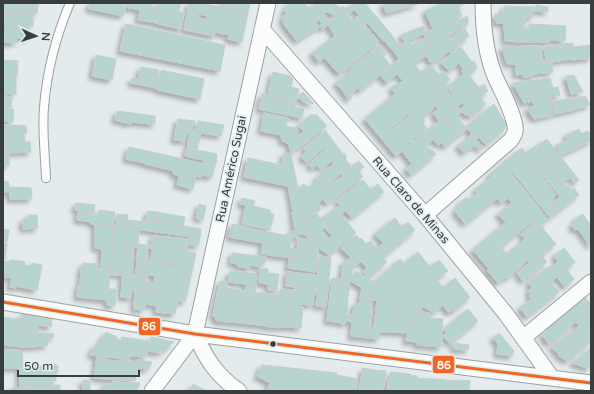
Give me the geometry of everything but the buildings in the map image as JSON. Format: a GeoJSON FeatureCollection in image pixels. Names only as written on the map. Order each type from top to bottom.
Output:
{"type":"FeatureCollection","features":[{"type":"Feature","properties":{"kind":"street","name":"Rua Américo Sugai"},"geometry":{"type":"LineString","coordinates":[[195,334],[268,3]]}},
{"type":"Feature","properties":{"kind":"street"},"geometry":{"type":"LineString","coordinates":[[425,215],[511,140],[515,133],[516,128],[514,118],[494,72],[485,33],[483,17],[484,3]]}},
{"type":"Feature","properties":{"kind":"street","name":"Rua Claro de Minas"},"geometry":{"type":"LineString","coordinates":[[262,30],[425,215],[501,308],[552,378]]}},
{"type":"Feature","properties":{"kind":"street"},"geometry":{"type":"LineString","coordinates":[[524,338],[591,282]]}},
{"type":"Feature","properties":{"kind":"street"},"geometry":{"type":"LineString","coordinates":[[3,302],[195,334],[591,383]]}},
{"type":"Feature","properties":{"kind":"street"},"geometry":{"type":"LineString","coordinates":[[152,391],[195,334]]}},
{"type":"Feature","properties":{"kind":"street"},"geometry":{"type":"LineString","coordinates":[[195,334],[203,352],[214,369],[229,384],[239,391]]}},
{"type":"Feature","properties":{"kind":"lane"},"geometry":{"type":"LineString","coordinates":[[46,178],[44,107],[47,80],[60,26],[70,3]]}},
{"type":"Feature","properties":{"kind":"transit line","name":"86"},"geometry":{"type":"LineString","coordinates":[[3,302],[195,334],[591,383]]}}]}
